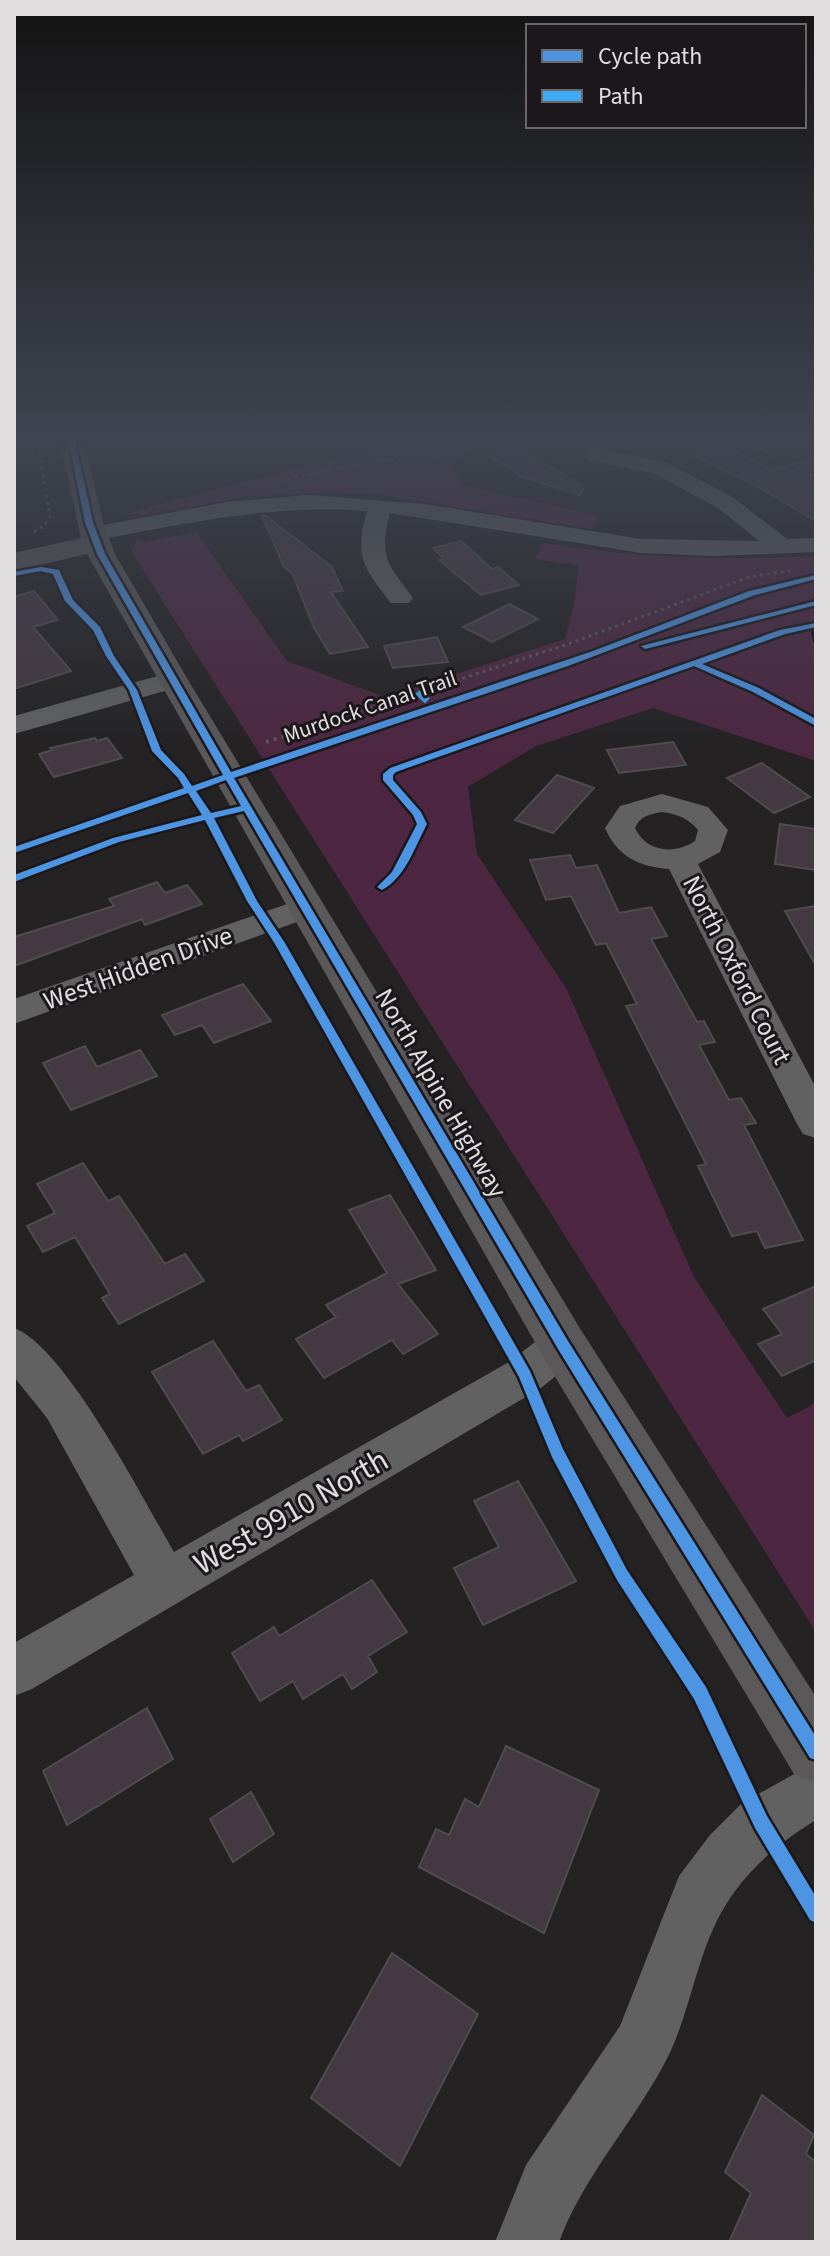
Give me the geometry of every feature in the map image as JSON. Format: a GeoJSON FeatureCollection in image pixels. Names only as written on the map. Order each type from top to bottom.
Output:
{"type":"FeatureCollection","features":[{"type":"Feature","properties":{"kind":"main road"},"geometry":{"type":"LineString","coordinates":[[14,550],[52,543]]}},
{"type":"Feature","properties":{"kind":"main road"},"geometry":{"type":"LineString","coordinates":[[14,562],[72,543]]}},
{"type":"Feature","properties":{"kind":"main road","name":"North Alpine Highway"},"geometry":{"type":"LineString","coordinates":[[98,543],[172,680],[563,1345],[816,1752]]}},
{"type":"Feature","properties":{"kind":"street"},"geometry":{"type":"LineString","coordinates":[[369,543],[371,562],[400,598]]}},
{"type":"Feature","properties":{"kind":"street"},"geometry":{"type":"LineString","coordinates":[[626,543],[685,549],[816,545]]}},
{"type":"Feature","properties":{"kind":"street"},"geometry":{"type":"LineString","coordinates":[[777,543],[782,547]]}},
{"type":"Feature","properties":{"kind":"street"},"geometry":{"type":"LineString","coordinates":[[14,725],[172,680]]}},
{"type":"Feature","properties":{"kind":"street","name":"North Oxford Court"},"geometry":{"type":"LineString","coordinates":[[680,859],[816,1124]]}},
{"type":"Feature","properties":{"kind":"street","name":"West Hidden Drive"},"geometry":{"type":"LineString","coordinates":[[14,1012],[307,907]]}},
{"type":"Feature","properties":{"kind":"street","name":"West 9910 North"},"geometry":{"type":"LineString","coordinates":[[14,1671],[525,1375],[563,1345]]}},
{"type":"Feature","properties":{"kind":"street"},"geometry":{"type":"LineString","coordinates":[[14,1346],[63,1404],[166,1584]]}},
{"type":"Feature","properties":{"kind":"street"},"geometry":{"type":"LineString","coordinates":[[527,2242],[548,2187],[642,2046],[699,1896],[761,1822],[816,1789]]}},
{"type":"Feature","properties":{"kind":"path"},"geometry":{"type":"LineString","coordinates":[[773,587],[805,573]]}},
{"type":"Feature","properties":{"kind":"path"},"geometry":{"type":"LineString","coordinates":[[266,742],[568,644],[749,577],[805,573]]}},
{"type":"Feature","properties":{"kind":"shaded area"},"geometry":{"type":"Polygon","coordinates":[[[135,543],[204,543],[287,661],[385,697],[565,639],[575,601],[578,565],[535,559],[544,543],[680,557],[816,556],[816,761],[653,708],[536,746],[468,787],[477,854],[567,990],[694,1277],[787,1418],[816,1403],[816,1632],[131,551],[135,543]]]}},
{"type":"Feature","properties":{"kind":"building"},"geometry":{"type":"Polygon","coordinates":[[[274,543],[301,543],[332,567],[343,591],[331,592],[368,647],[330,654],[314,628],[292,573],[284,567],[274,543]]]}},
{"type":"Feature","properties":{"kind":"building"},"geometry":{"type":"Polygon","coordinates":[[[464,543],[492,569],[498,567],[519,585],[481,595],[439,560],[444,559],[433,548],[464,543]]]}},
{"type":"Feature","properties":{"kind":"building"},"geometry":{"type":"Polygon","coordinates":[[[34,591],[58,620],[33,627],[71,671],[14,689],[14,597],[34,591]]]}},
{"type":"Feature","properties":{"kind":"building"},"geometry":{"type":"Polygon","coordinates":[[[509,604],[538,619],[492,642],[463,627],[509,604]]]}},
{"type":"Feature","properties":{"kind":"building"},"geometry":{"type":"Polygon","coordinates":[[[437,637],[448,662],[393,668],[384,646],[437,637]]]}},
{"type":"Feature","properties":{"kind":"building"},"geometry":{"type":"Polygon","coordinates":[[[95,738],[97,741],[107,738],[122,758],[54,777],[39,754],[52,750],[50,748],[95,738]]]}},
{"type":"Feature","properties":{"kind":"building"},"geometry":{"type":"Polygon","coordinates":[[[673,742],[686,765],[619,773],[607,750],[673,742]]]}},
{"type":"Feature","properties":{"kind":"building"},"geometry":{"type":"Polygon","coordinates":[[[762,763],[810,797],[774,813],[727,778],[762,763]]]}},
{"type":"Feature","properties":{"kind":"building"},"geometry":{"type":"Polygon","coordinates":[[[557,775],[594,788],[553,833],[515,820],[557,775]]]}},
{"type":"Feature","properties":{"kind":"building"},"geometry":{"type":"Polygon","coordinates":[[[780,824],[816,829],[816,870],[775,864],[780,824]]]}},
{"type":"Feature","properties":{"kind":"building"},"geometry":{"type":"Polygon","coordinates":[[[570,855],[576,868],[597,865],[619,913],[651,907],[667,936],[651,939],[697,1022],[704,1021],[715,1042],[699,1045],[729,1100],[741,1098],[756,1123],[744,1125],[803,1240],[765,1248],[757,1231],[732,1236],[698,1166],[706,1164],[626,1006],[637,1004],[606,943],[596,945],[571,896],[546,900],[530,860],[570,855]]]}},
{"type":"Feature","properties":{"kind":"building"},"geometry":{"type":"Polygon","coordinates":[[[157,882],[165,893],[187,885],[202,904],[145,925],[142,919],[14,966],[14,937],[114,906],[109,899],[157,882]]]}},
{"type":"Feature","properties":{"kind":"building"},"geometry":{"type":"Polygon","coordinates":[[[816,906],[816,966],[785,911],[816,906]]]}},
{"type":"Feature","properties":{"kind":"building"},"geometry":{"type":"Polygon","coordinates":[[[243,984],[271,1021],[214,1043],[202,1025],[175,1035],[162,1015],[243,984]]]}},
{"type":"Feature","properties":{"kind":"building"},"geometry":{"type":"Polygon","coordinates":[[[85,1046],[97,1067],[140,1050],[157,1076],[71,1110],[43,1063],[85,1046]]]}},
{"type":"Feature","properties":{"kind":"building"},"geometry":{"type":"Polygon","coordinates":[[[83,1163],[108,1201],[119,1196],[165,1264],[185,1254],[204,1281],[119,1324],[102,1298],[110,1294],[75,1237],[43,1252],[27,1226],[55,1213],[37,1184],[83,1163]]]}},
{"type":"Feature","properties":{"kind":"building"},"geometry":{"type":"Polygon","coordinates":[[[390,1195],[436,1270],[398,1284],[438,1334],[403,1354],[392,1340],[324,1378],[296,1339],[336,1317],[326,1305],[387,1273],[349,1210],[390,1195]]]}},
{"type":"Feature","properties":{"kind":"building"},"geometry":{"type":"Polygon","coordinates":[[[816,1286],[816,1360],[782,1376],[758,1344],[782,1334],[763,1309],[816,1286]]]}},
{"type":"Feature","properties":{"kind":"building"},"geometry":{"type":"Polygon","coordinates":[[[213,1341],[246,1391],[259,1385],[282,1420],[243,1441],[239,1435],[203,1454],[152,1372],[213,1341]]]}},
{"type":"Feature","properties":{"kind":"building"},"geometry":{"type":"Polygon","coordinates":[[[518,1481],[576,1581],[483,1625],[454,1568],[499,1547],[474,1501],[518,1481]]]}},
{"type":"Feature","properties":{"kind":"building"},"geometry":{"type":"Polygon","coordinates":[[[372,1580],[407,1632],[368,1656],[377,1672],[352,1689],[343,1674],[303,1699],[293,1681],[260,1701],[232,1653],[274,1627],[279,1636],[372,1580]]]}},
{"type":"Feature","properties":{"kind":"building"},"geometry":{"type":"Polygon","coordinates":[[[147,1708],[173,1759],[67,1825],[43,1771],[147,1708]]]}},
{"type":"Feature","properties":{"kind":"building"},"geometry":{"type":"Polygon","coordinates":[[[506,1746],[599,1790],[544,1933],[419,1867],[436,1829],[449,1835],[465,1799],[479,1807],[506,1746]]]}},
{"type":"Feature","properties":{"kind":"building"},"geometry":{"type":"Polygon","coordinates":[[[251,1792],[274,1834],[233,1862],[210,1819],[251,1792]]]}},
{"type":"Feature","properties":{"kind":"building"},"geometry":{"type":"Polygon","coordinates":[[[392,1953],[478,2014],[400,2166],[311,2098],[392,1953]]]}},
{"type":"Feature","properties":{"kind":"building"},"geometry":{"type":"Polygon","coordinates":[[[762,2095],[814,2135],[806,2154],[816,2162],[816,2242],[729,2242],[751,2193],[725,2172],[762,2095]]]}},
{"type":"Feature","properties":{"kind":"waterway"},"geometry":{"type":"LineString","coordinates":[[813,630],[816,641]]}},
{"type":"Feature","properties":{"kind":"marked path"},"geometry":{"type":"LineString","coordinates":[[418,692],[433,706]]}},
{"type":"Feature","properties":{"kind":"cycle path"},"geometry":{"type":"LineString","coordinates":[[97,543],[172,680],[563,1345],[816,1752]]}},
{"type":"Feature","properties":{"kind":"cycle path"},"geometry":{"type":"LineString","coordinates":[[14,574],[41,569],[56,572],[69,601],[97,629],[110,656],[133,690],[157,751],[181,776],[207,815],[252,901],[280,943],[525,1375],[557,1452],[622,1575],[700,1693],[761,1822],[816,1914]]}},
{"type":"Feature","properties":{"kind":"cycle path","name":"Murdock Canal Trail"},"geometry":{"type":"LineString","coordinates":[[14,850],[565,664],[752,593],[816,577]]}},
{"type":"Feature","properties":{"kind":"cycle path"},"geometry":{"type":"LineString","coordinates":[[645,646],[816,603]]}},
{"type":"Feature","properties":{"kind":"cycle path"},"geometry":{"type":"LineString","coordinates":[[382,887],[396,874],[422,824],[418,814],[388,780],[388,774],[393,770],[783,632],[816,625]]}},
{"type":"Feature","properties":{"kind":"cycle path"},"geometry":{"type":"LineString","coordinates":[[696,664],[756,690],[816,723]]}},
{"type":"Feature","properties":{"kind":"cycle path"},"geometry":{"type":"LineString","coordinates":[[14,879],[116,840],[247,807]]}}]}
